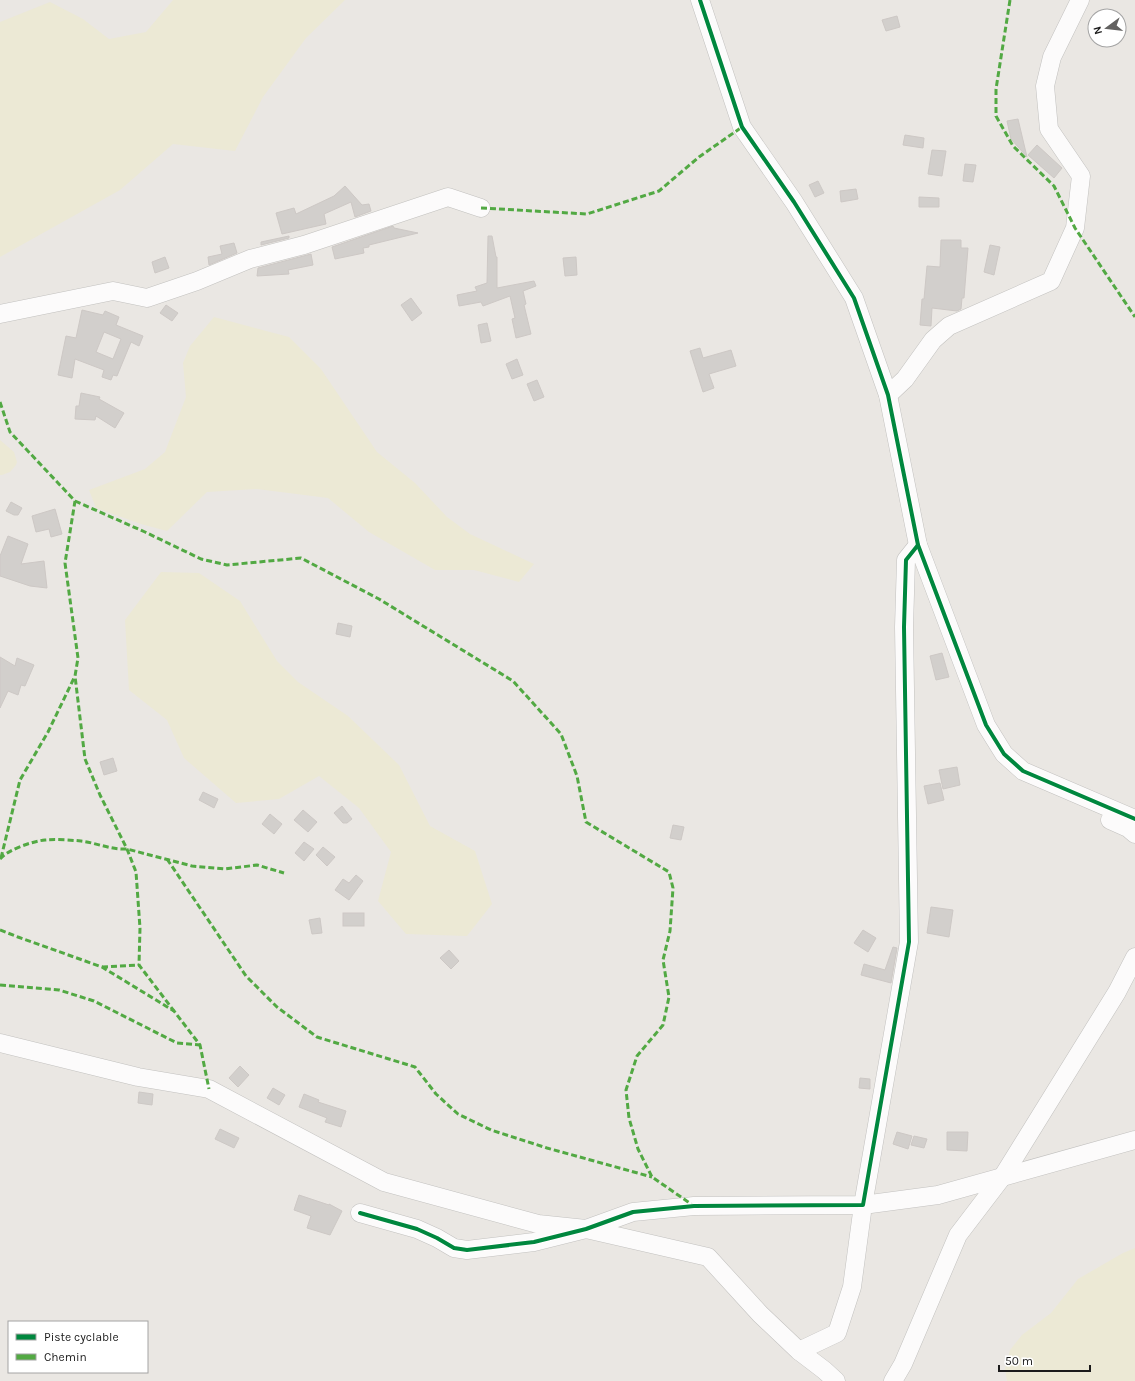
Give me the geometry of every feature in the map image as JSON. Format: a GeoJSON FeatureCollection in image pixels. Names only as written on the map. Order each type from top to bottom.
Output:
{"type":"FeatureCollection","features":[{"type":"Feature","properties":{"kind":"street"},"geometry":{"type":"LineString","coordinates":[[700,0],[742,127],[794,202],[854,298],[888,396],[918,546],[986,725],[1004,754],[1038,785],[1063,800],[1128,828],[1135,834]]}},
{"type":"Feature","properties":{"kind":"street"},"geometry":{"type":"LineString","coordinates":[[888,396],[905,379],[933,340],[949,326],[1051,281],[1075,228],[1081,176],[1049,129],[1045,86],[1052,57],[1080,0]]}},
{"type":"Feature","properties":{"kind":"street"},"geometry":{"type":"LineString","coordinates":[[0,314],[113,291],[147,298],[250,259],[304,245],[448,197],[481,208]]}},
{"type":"Feature","properties":{"kind":"street"},"geometry":{"type":"LineString","coordinates":[[798,1351],[837,1333],[852,1287],[863,1205],[909,942],[904,627],[906,560],[918,546]]}},
{"type":"Feature","properties":{"kind":"street"},"geometry":{"type":"LineString","coordinates":[[1023,771],[1135,819]]}},
{"type":"Feature","properties":{"kind":"street"},"geometry":{"type":"LineString","coordinates":[[893,1381],[903,1364],[958,1235],[1004,1176],[1116,992],[1135,957]]}},
{"type":"Feature","properties":{"kind":"street"},"geometry":{"type":"LineString","coordinates":[[0,1043],[138,1077],[209,1089],[384,1182],[538,1224],[586,1229],[708,1257],[760,1314],[798,1351],[836,1381]]}},
{"type":"Feature","properties":{"kind":"street"},"geometry":{"type":"LineString","coordinates":[[360,1213],[417,1229],[454,1248],[467,1250],[534,1242],[586,1229],[633,1212],[694,1206],[863,1205],[938,1195],[1135,1140]]}},
{"type":"Feature","properties":{"kind":"shaded area"},"geometry":{"type":"Polygon","coordinates":[[[173,0],[345,0],[306,38],[263,97],[235,151],[173,144],[120,190],[0,257],[0,22],[50,2],[83,19],[109,39],[146,32],[173,0]]]}},
{"type":"Feature","properties":{"kind":"shaded area"},"geometry":{"type":"Polygon","coordinates":[[[214,317],[289,337],[321,369],[377,452],[415,483],[447,517],[470,534],[534,564],[519,582],[474,570],[435,570],[369,532],[328,498],[257,489],[207,492],[167,531],[141,524],[96,508],[89,490],[145,469],[165,452],[186,397],[183,363],[190,346],[214,317]]]}},
{"type":"Feature","properties":{"kind":"shaded area"},"geometry":{"type":"Polygon","coordinates":[[[0,440],[14,452],[17,462],[10,472],[2,475],[0,475],[0,440]]]}},
{"type":"Feature","properties":{"kind":"shaded area"},"geometry":{"type":"Polygon","coordinates":[[[161,572],[199,573],[240,601],[277,661],[298,682],[348,716],[399,765],[430,826],[475,851],[492,904],[467,936],[406,934],[378,901],[391,852],[359,808],[319,776],[279,799],[236,803],[184,758],[167,720],[129,690],[125,620],[161,572]]]}},
{"type":"Feature","properties":{"kind":"shaded area"},"geometry":{"type":"Polygon","coordinates":[[[1135,1248],[1135,1381],[1007,1381],[1005,1369],[1010,1350],[1022,1335],[1051,1313],[1078,1279],[1123,1253],[1135,1248]]]}},
{"type":"Feature","properties":{"kind":"building"},"geometry":{"type":"Polygon","coordinates":[[[897,16],[900,27],[886,31],[882,20],[897,16]]]}},
{"type":"Feature","properties":{"kind":"building"},"geometry":{"type":"Polygon","coordinates":[[[1018,119],[1027,157],[1011,139],[1007,121],[1018,119]]]}},
{"type":"Feature","properties":{"kind":"building"},"geometry":{"type":"Polygon","coordinates":[[[905,135],[924,138],[923,148],[903,145],[905,135]]]}},
{"type":"Feature","properties":{"kind":"building"},"geometry":{"type":"Polygon","coordinates":[[[1037,145],[1062,168],[1054,178],[1028,155],[1037,145]]]}},
{"type":"Feature","properties":{"kind":"building"},"geometry":{"type":"Polygon","coordinates":[[[932,150],[946,151],[942,176],[928,174],[932,150]]]}},
{"type":"Feature","properties":{"kind":"building"},"geometry":{"type":"Polygon","coordinates":[[[965,164],[976,165],[973,182],[963,181],[965,164]]]}},
{"type":"Feature","properties":{"kind":"building"},"geometry":{"type":"Polygon","coordinates":[[[818,181],[824,193],[815,197],[809,185],[818,181]]]}},
{"type":"Feature","properties":{"kind":"building"},"geometry":{"type":"Polygon","coordinates":[[[345,186],[362,205],[369,204],[371,211],[355,217],[351,202],[324,214],[326,224],[282,234],[276,213],[294,208],[296,214],[334,196],[345,186]]]}},
{"type":"Feature","properties":{"kind":"building"},"geometry":{"type":"Polygon","coordinates":[[[856,189],[858,199],[841,202],[840,191],[856,189]]]}},
{"type":"Feature","properties":{"kind":"building"},"geometry":{"type":"Polygon","coordinates":[[[919,197],[939,198],[939,207],[919,207],[919,197]]]}},
{"type":"Feature","properties":{"kind":"building"},"geometry":{"type":"Polygon","coordinates":[[[393,226],[394,228],[418,233],[369,245],[369,247],[363,248],[364,253],[335,259],[332,247],[393,226]]]}},
{"type":"Feature","properties":{"kind":"building"},"geometry":{"type":"Polygon","coordinates":[[[289,236],[289,238],[261,245],[261,242],[289,236]]]}},
{"type":"Feature","properties":{"kind":"building"},"geometry":{"type":"Polygon","coordinates":[[[488,236],[492,236],[497,257],[497,288],[534,281],[536,286],[523,291],[526,304],[524,305],[531,334],[516,338],[512,319],[515,318],[510,296],[483,306],[481,302],[459,306],[457,295],[477,291],[475,287],[487,283],[488,236]]]}},
{"type":"Feature","properties":{"kind":"building"},"geometry":{"type":"Polygon","coordinates":[[[941,240],[961,240],[961,248],[968,248],[964,298],[962,298],[961,309],[957,311],[932,308],[931,326],[920,325],[927,266],[940,267],[941,240]]]}},
{"type":"Feature","properties":{"kind":"building"},"geometry":{"type":"Polygon","coordinates":[[[234,243],[237,253],[209,265],[208,257],[222,254],[220,246],[234,243]]]}},
{"type":"Feature","properties":{"kind":"building"},"geometry":{"type":"Polygon","coordinates":[[[990,245],[1000,247],[994,275],[984,272],[990,245]]]}},
{"type":"Feature","properties":{"kind":"building"},"geometry":{"type":"Polygon","coordinates":[[[311,254],[313,265],[288,270],[289,274],[257,276],[258,268],[311,254]]]}},
{"type":"Feature","properties":{"kind":"building"},"geometry":{"type":"Polygon","coordinates":[[[165,257],[169,268],[155,273],[152,262],[165,257]]]}},
{"type":"Feature","properties":{"kind":"building"},"geometry":{"type":"Polygon","coordinates":[[[576,257],[577,275],[565,276],[563,258],[576,257]]]}},
{"type":"Feature","properties":{"kind":"building"},"geometry":{"type":"Polygon","coordinates":[[[411,298],[422,313],[412,321],[401,305],[411,298]]]}},
{"type":"Feature","properties":{"kind":"building"},"geometry":{"type":"Polygon","coordinates":[[[166,305],[178,313],[172,321],[160,313],[166,305]]]}},
{"type":"Feature","properties":{"kind":"building"},"geometry":{"type":"Polygon","coordinates":[[[82,310],[103,315],[105,311],[119,317],[116,325],[143,336],[139,346],[131,342],[117,376],[113,375],[111,380],[102,377],[104,370],[75,359],[72,378],[58,375],[66,336],[76,338],[82,310]],[[104,332],[96,352],[113,359],[121,339],[104,332]]]}},
{"type":"Feature","properties":{"kind":"building"},"geometry":{"type":"Polygon","coordinates":[[[487,323],[491,341],[481,343],[478,325],[487,323]]]}},
{"type":"Feature","properties":{"kind":"building"},"geometry":{"type":"Polygon","coordinates":[[[700,348],[703,358],[731,350],[736,366],[709,374],[714,388],[703,392],[690,351],[700,348]]]}},
{"type":"Feature","properties":{"kind":"building"},"geometry":{"type":"Polygon","coordinates":[[[517,359],[523,375],[512,379],[506,364],[517,359]]]}},
{"type":"Feature","properties":{"kind":"building"},"geometry":{"type":"Polygon","coordinates":[[[537,380],[544,397],[534,401],[527,384],[537,380]]]}},
{"type":"Feature","properties":{"kind":"building"},"geometry":{"type":"Polygon","coordinates":[[[81,393],[100,397],[99,399],[124,413],[115,428],[96,416],[95,420],[75,419],[76,406],[79,406],[81,393]]]}},
{"type":"Feature","properties":{"kind":"building"},"geometry":{"type":"Polygon","coordinates":[[[11,502],[22,508],[18,515],[14,515],[6,511],[11,502]]]}},
{"type":"Feature","properties":{"kind":"building"},"geometry":{"type":"Polygon","coordinates":[[[55,509],[62,534],[51,537],[49,529],[36,532],[32,516],[55,509]]]}},
{"type":"Feature","properties":{"kind":"building"},"geometry":{"type":"Polygon","coordinates":[[[8,536],[28,544],[21,564],[44,561],[47,588],[30,586],[0,576],[0,556],[8,536]]]}},
{"type":"Feature","properties":{"kind":"building"},"geometry":{"type":"Polygon","coordinates":[[[338,623],[352,626],[350,637],[336,634],[338,623]]]}},
{"type":"Feature","properties":{"kind":"building"},"geometry":{"type":"Polygon","coordinates":[[[942,653],[949,677],[936,680],[930,656],[942,653]]]}},
{"type":"Feature","properties":{"kind":"building"},"geometry":{"type":"Polygon","coordinates":[[[0,657],[15,666],[17,658],[34,665],[25,686],[21,685],[18,695],[8,691],[0,708],[0,657]]]}},
{"type":"Feature","properties":{"kind":"building"},"geometry":{"type":"Polygon","coordinates":[[[113,758],[117,771],[104,775],[100,762],[113,758]]]}},
{"type":"Feature","properties":{"kind":"building"},"geometry":{"type":"Polygon","coordinates":[[[957,767],[960,785],[943,789],[939,770],[957,767]]]}},
{"type":"Feature","properties":{"kind":"building"},"geometry":{"type":"Polygon","coordinates":[[[940,783],[944,800],[928,804],[924,786],[940,783]]]}},
{"type":"Feature","properties":{"kind":"building"},"geometry":{"type":"Polygon","coordinates":[[[203,792],[218,799],[214,808],[199,800],[203,792]]]}},
{"type":"Feature","properties":{"kind":"building"},"geometry":{"type":"Polygon","coordinates":[[[342,806],[352,819],[347,823],[343,823],[334,813],[342,806]]]}},
{"type":"Feature","properties":{"kind":"building"},"geometry":{"type":"Polygon","coordinates":[[[303,810],[317,822],[308,832],[294,820],[303,810]]]}},
{"type":"Feature","properties":{"kind":"building"},"geometry":{"type":"Polygon","coordinates":[[[270,814],[282,824],[274,834],[262,824],[270,814]]]}},
{"type":"Feature","properties":{"kind":"building"},"geometry":{"type":"Polygon","coordinates":[[[673,825],[684,827],[681,840],[670,838],[673,825]]]}},
{"type":"Feature","properties":{"kind":"building"},"geometry":{"type":"Polygon","coordinates":[[[304,842],[314,849],[304,861],[295,853],[304,842]]]}},
{"type":"Feature","properties":{"kind":"building"},"geometry":{"type":"Polygon","coordinates":[[[323,847],[335,857],[327,866],[316,855],[323,847]]]}},
{"type":"Feature","properties":{"kind":"building"},"geometry":{"type":"Polygon","coordinates":[[[356,875],[363,881],[349,900],[335,890],[343,879],[349,883],[356,875]]]}},
{"type":"Feature","properties":{"kind":"building"},"geometry":{"type":"Polygon","coordinates":[[[931,907],[953,910],[949,937],[927,933],[931,907]]]}},
{"type":"Feature","properties":{"kind":"building"},"geometry":{"type":"Polygon","coordinates":[[[343,913],[364,913],[364,926],[343,926],[343,913]]]}},
{"type":"Feature","properties":{"kind":"building"},"geometry":{"type":"Polygon","coordinates":[[[320,918],[322,933],[312,934],[309,920],[320,918]]]}},
{"type":"Feature","properties":{"kind":"building"},"geometry":{"type":"Polygon","coordinates":[[[863,930],[876,938],[868,952],[854,943],[863,930]]]}},
{"type":"Feature","properties":{"kind":"building"},"geometry":{"type":"Polygon","coordinates":[[[893,947],[897,948],[891,983],[861,975],[864,964],[885,970],[893,947]]]}},
{"type":"Feature","properties":{"kind":"building"},"geometry":{"type":"Polygon","coordinates":[[[449,950],[459,961],[451,969],[440,958],[449,950]]]}},
{"type":"Feature","properties":{"kind":"building"},"geometry":{"type":"Polygon","coordinates":[[[240,1066],[249,1075],[238,1087],[229,1078],[240,1066]]]}},
{"type":"Feature","properties":{"kind":"building"},"geometry":{"type":"Polygon","coordinates":[[[860,1078],[870,1079],[870,1089],[859,1088],[860,1078]]]}},
{"type":"Feature","properties":{"kind":"building"},"geometry":{"type":"Polygon","coordinates":[[[273,1088],[285,1095],[279,1105],[267,1098],[273,1088]]]}},
{"type":"Feature","properties":{"kind":"building"},"geometry":{"type":"Polygon","coordinates":[[[139,1092],[153,1094],[152,1105],[138,1103],[139,1092]]]}},
{"type":"Feature","properties":{"kind":"building"},"geometry":{"type":"Polygon","coordinates":[[[304,1094],[319,1100],[318,1102],[346,1111],[341,1127],[325,1122],[327,1118],[299,1107],[304,1094]]]}},
{"type":"Feature","properties":{"kind":"building"},"geometry":{"type":"Polygon","coordinates":[[[220,1129],[239,1138],[234,1148],[215,1139],[220,1129]]]}},
{"type":"Feature","properties":{"kind":"building"},"geometry":{"type":"Polygon","coordinates":[[[897,1132],[912,1136],[908,1149],[893,1144],[897,1132]]]}},
{"type":"Feature","properties":{"kind":"building"},"geometry":{"type":"Polygon","coordinates":[[[947,1132],[968,1132],[967,1151],[947,1150],[947,1132]]]}},
{"type":"Feature","properties":{"kind":"building"},"geometry":{"type":"Polygon","coordinates":[[[914,1136],[927,1139],[924,1148],[911,1145],[914,1136]]]}},
{"type":"Feature","properties":{"kind":"building"},"geometry":{"type":"Polygon","coordinates":[[[299,1195],[329,1204],[342,1211],[330,1235],[307,1228],[311,1216],[294,1210],[299,1195]]]}},
{"type":"Feature","properties":{"kind":"marked path"},"geometry":{"type":"LineString","coordinates":[[1010,0],[996,89],[996,116],[1013,146],[1054,186],[1075,228],[1135,317]]}},
{"type":"Feature","properties":{"kind":"marked path"},"geometry":{"type":"LineString","coordinates":[[481,208],[587,214],[659,191],[699,157],[742,127]]}},
{"type":"Feature","properties":{"kind":"marked path"},"geometry":{"type":"LineString","coordinates":[[0,402],[10,432],[75,501],[65,563],[78,658],[75,676],[85,759],[100,795],[127,849],[136,872],[140,928],[139,965],[174,1011]]}},
{"type":"Feature","properties":{"kind":"marked path"},"geometry":{"type":"LineString","coordinates":[[75,501],[201,559],[227,565],[301,558],[379,599],[513,681],[561,734],[577,776],[586,822],[669,872],[673,888],[670,931],[663,960],[669,997],[663,1025],[637,1056],[626,1090],[629,1118],[638,1149],[652,1177],[694,1206]]}},
{"type":"Feature","properties":{"kind":"marked path"},"geometry":{"type":"LineString","coordinates":[[1,858],[20,780],[48,732],[75,676]]}},
{"type":"Feature","properties":{"kind":"marked path"},"geometry":{"type":"LineString","coordinates":[[0,859],[8,852],[34,842],[68,840],[127,849],[192,866],[225,869],[257,865],[284,873]]}},
{"type":"Feature","properties":{"kind":"marked path"},"geometry":{"type":"LineString","coordinates":[[167,859],[246,976],[277,1007],[317,1037],[415,1067],[436,1094],[458,1114],[491,1130],[547,1148],[652,1177]]}},
{"type":"Feature","properties":{"kind":"marked path"},"geometry":{"type":"LineString","coordinates":[[0,930],[102,967],[174,1011],[200,1045],[209,1089]]}},
{"type":"Feature","properties":{"kind":"marked path"},"geometry":{"type":"LineString","coordinates":[[102,967],[139,965]]}},
{"type":"Feature","properties":{"kind":"marked path"},"geometry":{"type":"LineString","coordinates":[[0,985],[59,990],[94,1001],[177,1043],[200,1045]]}},
{"type":"Feature","properties":{"kind":"cycle path"},"geometry":{"type":"LineString","coordinates":[[700,0],[742,127],[794,202],[854,298],[888,395],[918,545],[986,725],[1004,754],[1023,771],[1135,819]]}},
{"type":"Feature","properties":{"kind":"cycle path"},"geometry":{"type":"LineString","coordinates":[[360,1213],[417,1229],[454,1248],[467,1250],[534,1242],[586,1229],[633,1212],[694,1206],[863,1205],[909,942],[904,627],[906,560],[918,545]]}}]}
